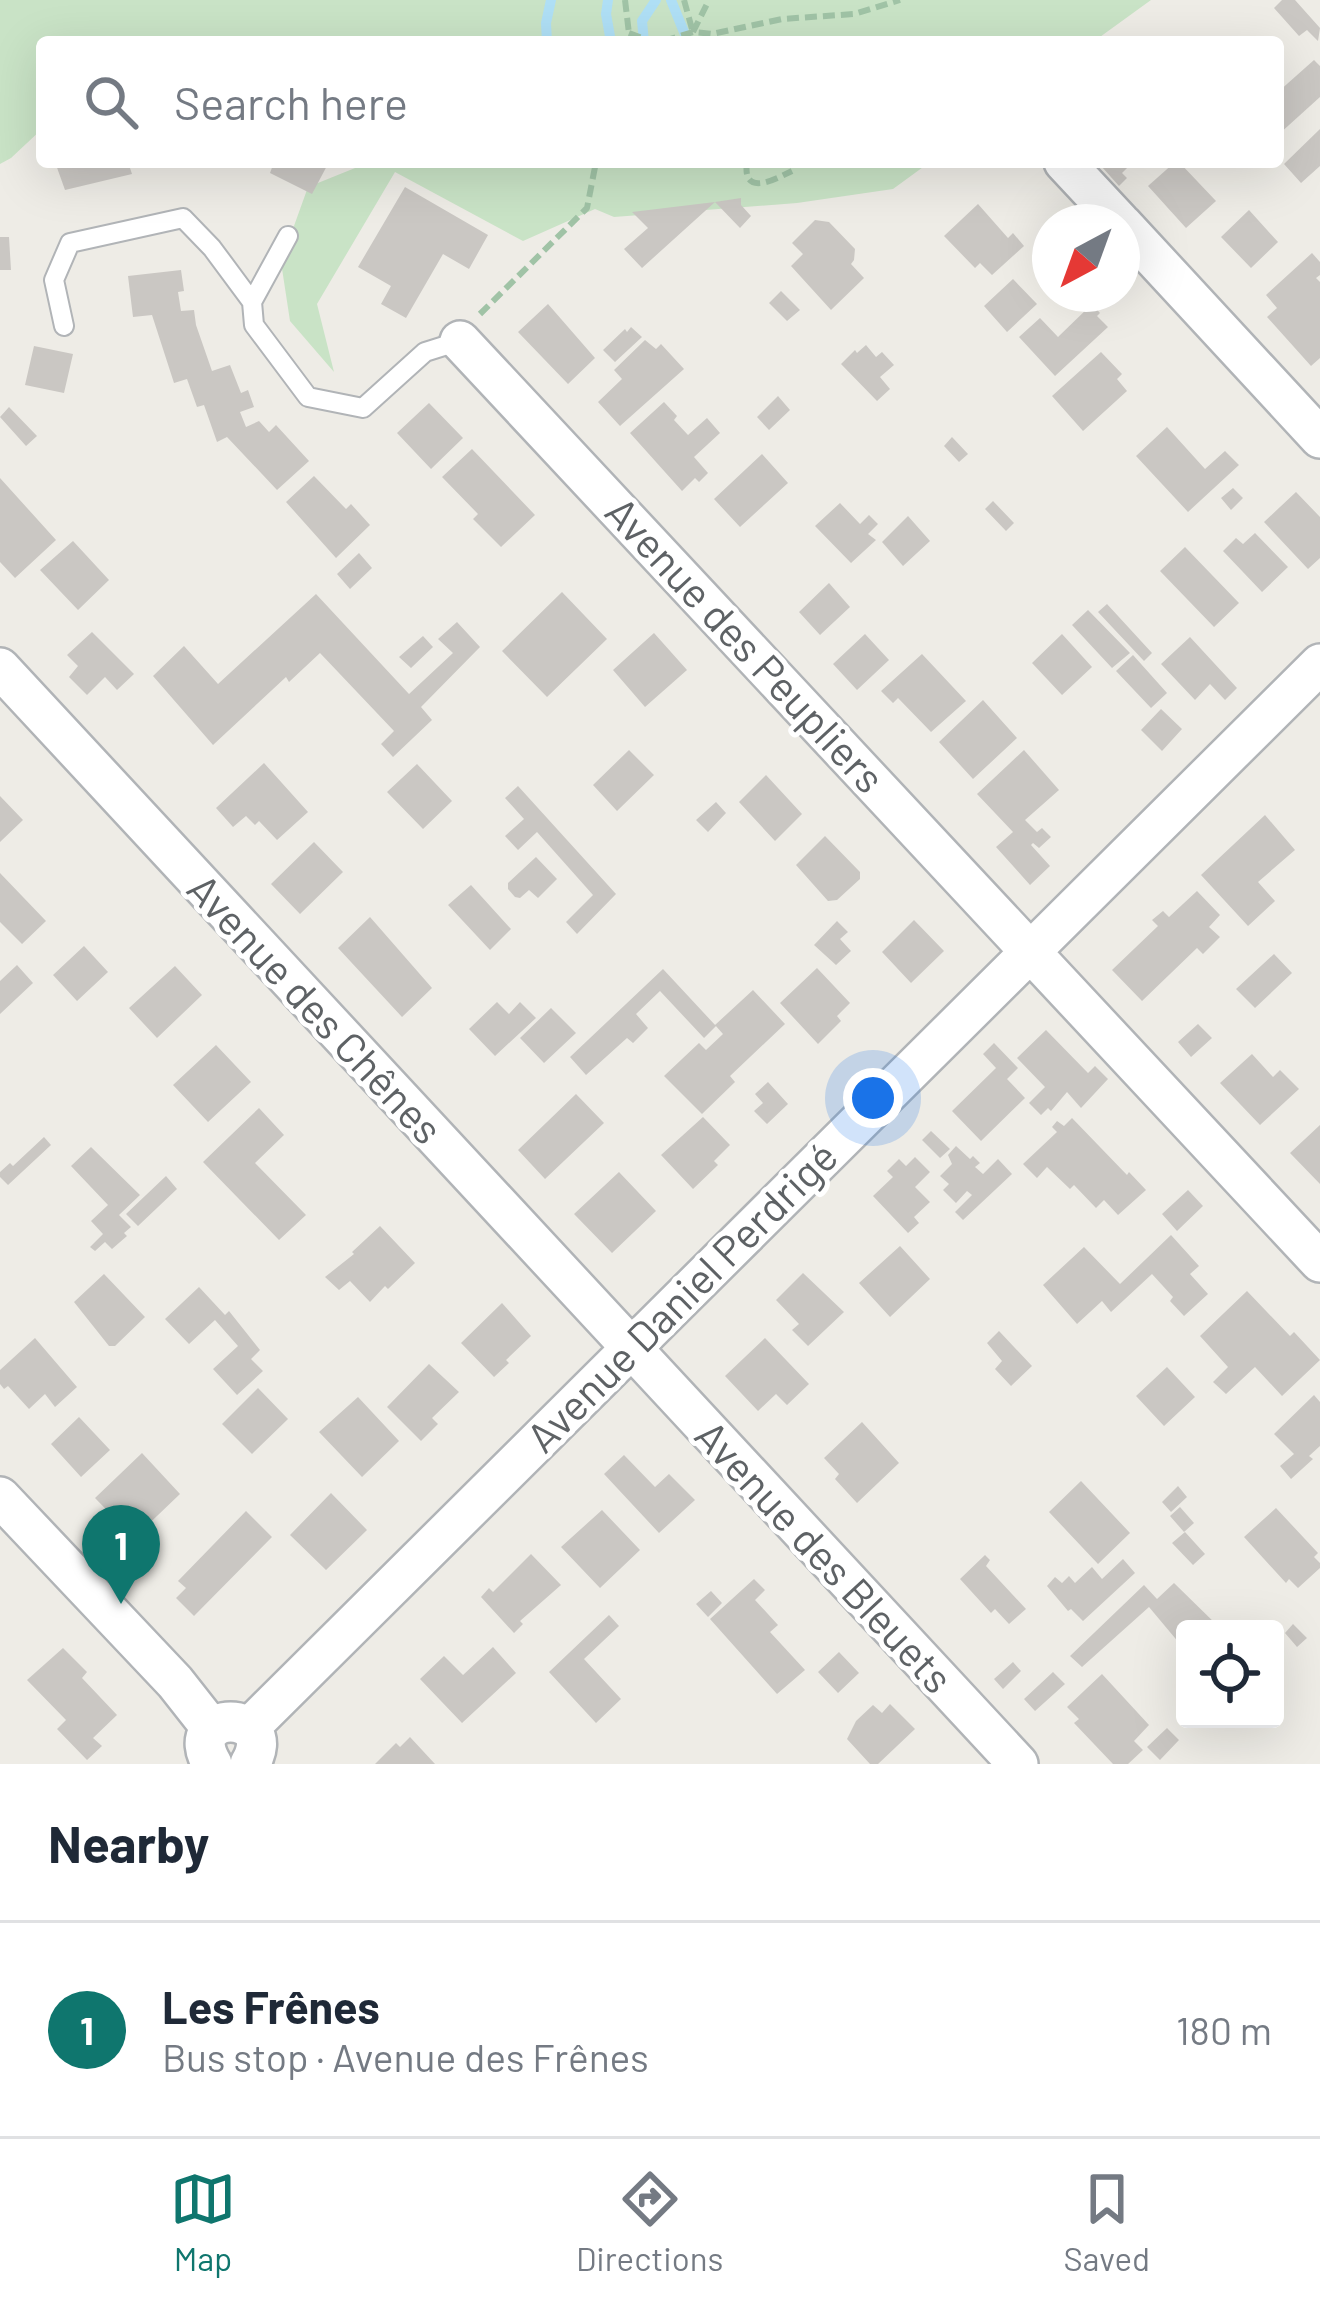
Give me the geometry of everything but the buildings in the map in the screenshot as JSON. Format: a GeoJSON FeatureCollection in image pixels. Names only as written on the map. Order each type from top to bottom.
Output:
{"type":"FeatureCollection","features":[{"type":"Feature","properties":{"kind":"street"},"geometry":{"type":"LineString","coordinates":[[1070,168],[1103,204]]}},
{"type":"Feature","properties":{"kind":"street"},"geometry":{"type":"LineString","coordinates":[[1140,244],[1320,438]]}},
{"type":"Feature","properties":{"kind":"street","name":"Avenue des Peupliers"},"geometry":{"type":"LineString","coordinates":[[460,341],[1320,1262]]}},
{"type":"Feature","properties":{"kind":"street","name":"Avenue Daniel Perdrigé"},"geometry":{"type":"LineString","coordinates":[[231,1746],[1320,664]]}},
{"type":"Feature","properties":{"kind":"street","name":"Avenue des Chênes"},"geometry":{"type":"LineString","coordinates":[[0,668],[631,1349]]}},
{"type":"Feature","properties":{"kind":"street","name":"Avenue des Bleuets"},"geometry":{"type":"LineString","coordinates":[[631,1349],[1018,1764]]}},
{"type":"Feature","properties":{"kind":"street"},"geometry":{"type":"LineString","coordinates":[[0,1497],[231,1746]]}},
{"type":"Feature","properties":{"kind":"lane"},"geometry":{"type":"LineString","coordinates":[[64,326],[54,280],[70,243],[183,218],[252,302],[254,325],[308,397],[363,408],[425,352],[460,341]]}},
{"type":"Feature","properties":{"kind":"lane"},"geometry":{"type":"LineString","coordinates":[[252,302],[288,236]]}},
{"type":"Feature","properties":{"kind":"path"},"geometry":{"type":"LineString","coordinates":[[625,0],[630,36]]}},
{"type":"Feature","properties":{"kind":"path"},"geometry":{"type":"LineString","coordinates":[[684,0],[693,32]]}},
{"type":"Feature","properties":{"kind":"path"},"geometry":{"type":"LineString","coordinates":[[693,32],[709,0]]}},
{"type":"Feature","properties":{"kind":"path"},"geometry":{"type":"LineString","coordinates":[[721,36],[782,19],[854,14],[900,0]]}},
{"type":"Feature","properties":{"kind":"path"},"geometry":{"type":"LineString","coordinates":[[680,36],[693,32],[707,36]]}},
{"type":"Feature","properties":{"kind":"path"},"geometry":{"type":"LineString","coordinates":[[460,341],[480,314],[587,208],[595,168]]}},
{"type":"Feature","properties":{"kind":"path"},"geometry":{"type":"LineString","coordinates":[[746,168],[750,179],[759,184],[792,171]]}},
{"type":"Feature","properties":{"kind":"green space"},"geometry":{"type":"Polygon","coordinates":[[[0,0],[1151,0],[1101,36],[36,36],[36,135],[0,164],[0,0]]]}},
{"type":"Feature","properties":{"kind":"green space"},"geometry":{"type":"Polygon","coordinates":[[[355,168],[922,168],[893,189],[797,203],[614,217],[595,209],[523,241],[395,172],[317,304],[334,372],[290,321],[281,262],[308,187],[355,168]]]}},
{"type":"Feature","properties":{"kind":"waterway"},"geometry":{"type":"LineString","coordinates":[[547,36],[551,0]]}},
{"type":"Feature","properties":{"kind":"waterway"},"geometry":{"type":"LineString","coordinates":[[608,0],[610,36]]}},
{"type":"Feature","properties":{"kind":"waterway"},"geometry":{"type":"LineString","coordinates":[[643,36],[642,21],[656,0]]}},
{"type":"Feature","properties":{"kind":"waterway"},"geometry":{"type":"LineString","coordinates":[[671,0],[686,36]]}},
{"type":"Feature","properties":{"kind":"place","name":"Les Frênes"},"geometry":{"type":"Point","coordinates":[121,1604]}}]}
